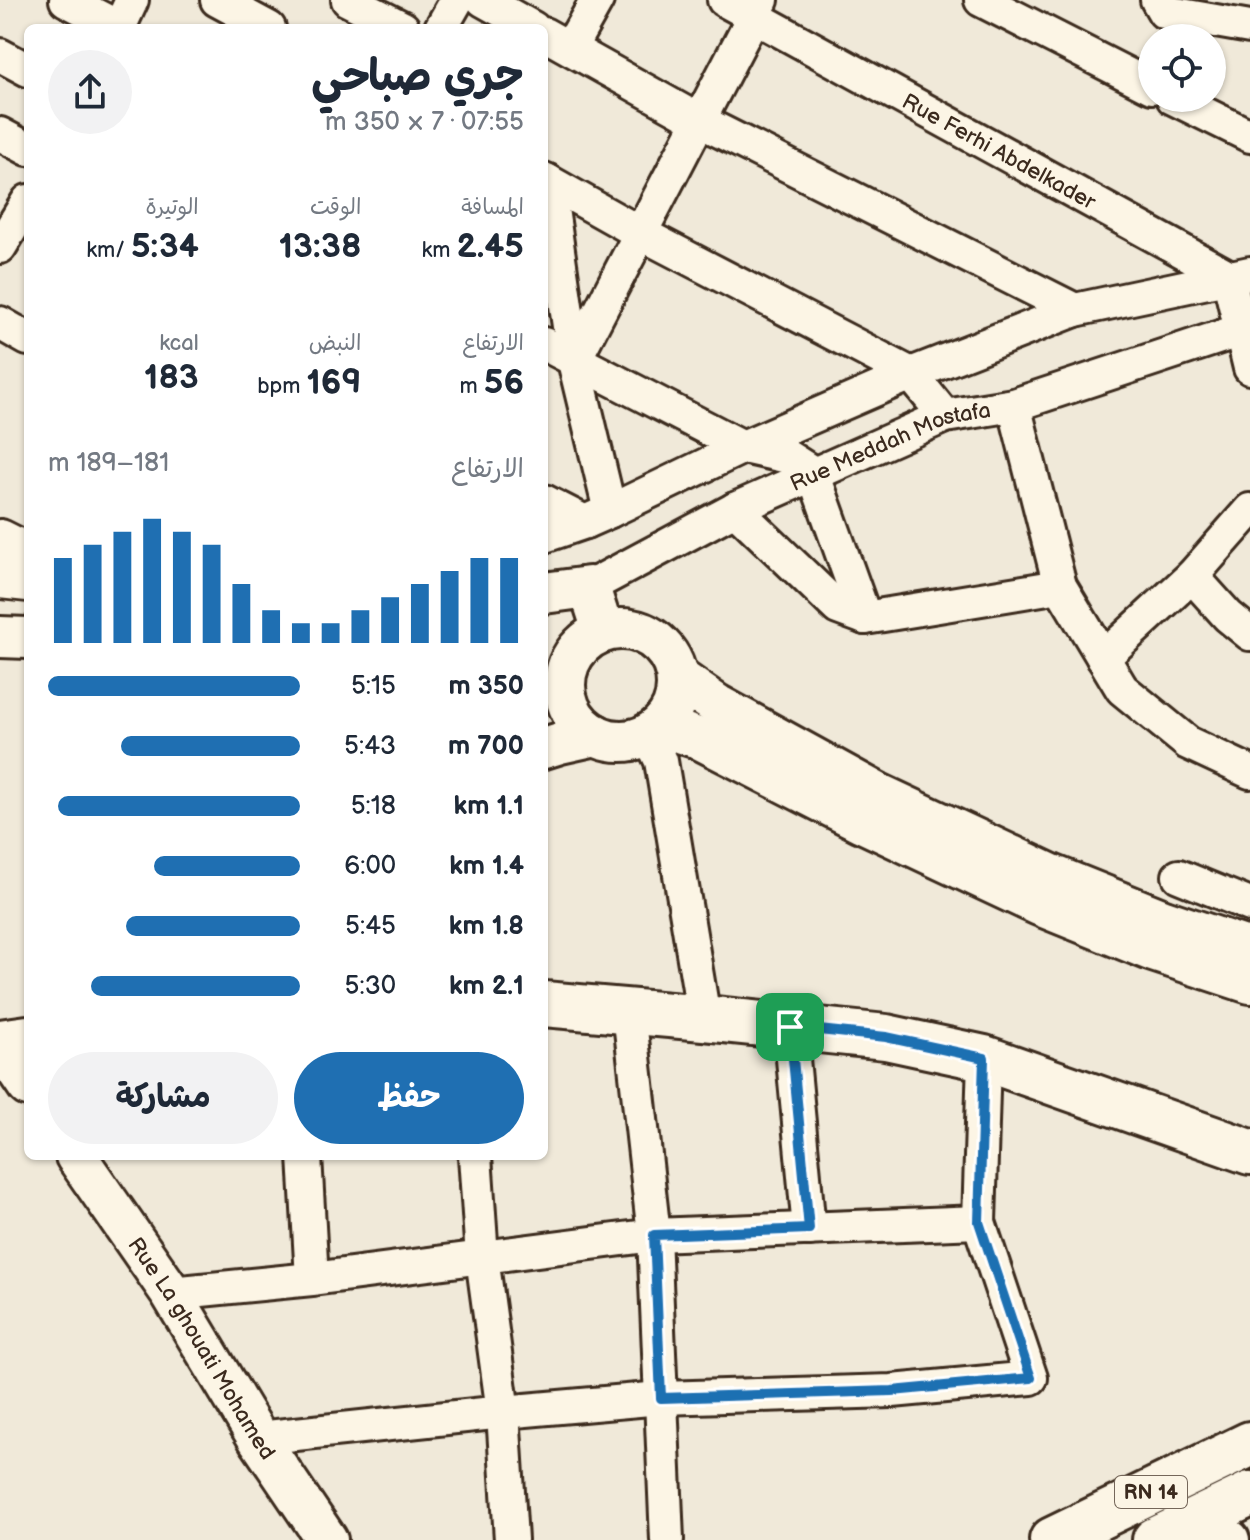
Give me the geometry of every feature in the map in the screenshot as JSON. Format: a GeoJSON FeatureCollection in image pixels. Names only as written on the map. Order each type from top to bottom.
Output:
{"type":"FeatureCollection","features":[{"type":"Feature","properties":{"kind":"main road"},"geometry":{"type":"LineString","coordinates":[[548,1004],[886,1037],[984,1058],[1250,1152]]}},
{"type":"Feature","properties":{"kind":"main road"},"geometry":{"type":"LineString","coordinates":[[0,1044],[24,1039]]}},
{"type":"Feature","properties":{"kind":"main road","name":"RN 14"},"geometry":{"type":"LineString","coordinates":[[1052,1540],[1250,1444]]}},
{"type":"Feature","properties":{"kind":"main road","name":"RN 14"},"geometry":{"type":"LineString","coordinates":[[1155,1540],[1213,1530],[1250,1494]]}},
{"type":"Feature","properties":{"kind":"street"},"geometry":{"type":"LineString","coordinates":[[66,0],[111,24]]}},
{"type":"Feature","properties":{"kind":"street"},"geometry":{"type":"LineString","coordinates":[[121,24],[132,0]]}},
{"type":"Feature","properties":{"kind":"street"},"geometry":{"type":"LineString","coordinates":[[217,0],[262,24]]}},
{"type":"Feature","properties":{"kind":"street"},"geometry":{"type":"LineString","coordinates":[[348,0],[395,24]]}},
{"type":"Feature","properties":{"kind":"street"},"geometry":{"type":"LineString","coordinates":[[443,24],[457,0]]}},
{"type":"Feature","properties":{"kind":"street"},"geometry":{"type":"LineString","coordinates":[[483,0],[526,24]]}},
{"type":"Feature","properties":{"kind":"street"},"geometry":{"type":"LineString","coordinates":[[597,0],[557,41],[698,120],[1075,310]]}},
{"type":"Feature","properties":{"kind":"street","name":"Rue Ferhi Abdelkader"},"geometry":{"type":"LineString","coordinates":[[724,0],[758,8],[1239,275]]}},
{"type":"Feature","properties":{"kind":"street"},"geometry":{"type":"LineString","coordinates":[[981,0],[1138,80]]}},
{"type":"Feature","properties":{"kind":"street"},"geometry":{"type":"LineString","coordinates":[[1157,0],[1164,12],[1250,27]]}},
{"type":"Feature","properties":{"kind":"street"},"geometry":{"type":"LineString","coordinates":[[574,361],[758,8]]}},
{"type":"Feature","properties":{"kind":"street"},"geometry":{"type":"LineString","coordinates":[[0,55],[24,68]]}},
{"type":"Feature","properties":{"kind":"street"},"geometry":{"type":"LineString","coordinates":[[1201,112],[1250,136]]}},
{"type":"Feature","properties":{"kind":"street"},"geometry":{"type":"LineString","coordinates":[[0,134],[24,147]]}},
{"type":"Feature","properties":{"kind":"street"},"geometry":{"type":"LineString","coordinates":[[548,181],[640,233],[911,374],[945,416]]}},
{"type":"Feature","properties":{"kind":"street"},"geometry":{"type":"LineString","coordinates":[[548,193],[598,517]]}},
{"type":"Feature","properties":{"kind":"street"},"geometry":{"type":"LineString","coordinates":[[548,535],[598,517],[743,447],[911,374],[1075,310],[1239,275],[1250,368]]}},
{"type":"Feature","properties":{"kind":"street"},"geometry":{"type":"LineString","coordinates":[[0,323],[24,337]]}},
{"type":"Feature","properties":{"kind":"street","name":"Rue Meddah Mostafa"},"geometry":{"type":"LineString","coordinates":[[548,592],[589,587],[735,509],[945,416],[1014,405],[1245,328]]}},
{"type":"Feature","properties":{"kind":"street"},"geometry":{"type":"LineString","coordinates":[[548,346],[743,447],[788,457],[813,473],[865,618]]}},
{"type":"Feature","properties":{"kind":"street"},"geometry":{"type":"LineString","coordinates":[[1014,405],[1060,586],[1122,689],[1188,743],[1250,772]]}},
{"type":"Feature","properties":{"kind":"street"},"geometry":{"type":"LineString","coordinates":[[548,502],[598,517]]}},
{"type":"Feature","properties":{"kind":"street"},"geometry":{"type":"LineString","coordinates":[[735,509],[838,608],[865,618],[1060,586]]}},
{"type":"Feature","properties":{"kind":"street"},"geometry":{"type":"LineString","coordinates":[[1103,658],[1192,576],[1250,510]]}},
{"type":"Feature","properties":{"kind":"street"},"geometry":{"type":"LineString","coordinates":[[0,540],[24,552]]}},
{"type":"Feature","properties":{"kind":"street"},"geometry":{"type":"LineString","coordinates":[[1192,576],[1228,616],[1250,634]]}},
{"type":"Feature","properties":{"kind":"street"},"geometry":{"type":"LineString","coordinates":[[0,578],[24,581]]}},
{"type":"Feature","properties":{"kind":"street"},"geometry":{"type":"LineString","coordinates":[[589,587],[603,631]]}},
{"type":"Feature","properties":{"kind":"street"},"geometry":{"type":"LineString","coordinates":[[619,628],[636,630],[663,647],[677,677],[674,703],[654,730],[636,739],[609,740],[596,735],[582,725],[566,697],[565,680],[577,650],[589,638],[619,628]]}},
{"type":"Feature","properties":{"kind":"street"},"geometry":{"type":"LineString","coordinates":[[0,637],[24,638]]}},
{"type":"Feature","properties":{"kind":"street"},"geometry":{"type":"LineString","coordinates":[[677,677],[717,705],[877,793],[1052,875],[1164,920],[1250,949]]}},
{"type":"Feature","properties":{"kind":"street"},"geometry":{"type":"LineString","coordinates":[[654,730],[698,738],[862,822],[1039,905],[1153,951],[1250,983]]}},
{"type":"Feature","properties":{"kind":"street"},"geometry":{"type":"LineString","coordinates":[[654,730],[704,1018]]}},
{"type":"Feature","properties":{"kind":"street"},"geometry":{"type":"LineString","coordinates":[[548,747],[596,735]]}},
{"type":"Feature","properties":{"kind":"street"},"geometry":{"type":"LineString","coordinates":[[1179,876],[1250,905]]}},
{"type":"Feature","properties":{"kind":"street"},"geometry":{"type":"LineString","coordinates":[[629,1012],[654,1235],[667,1540]]}},
{"type":"Feature","properties":{"kind":"street"},"geometry":{"type":"LineString","coordinates":[[790,1027],[809,1229]]}},
{"type":"Feature","properties":{"kind":"street"},"geometry":{"type":"LineString","coordinates":[[0,1044],[24,1080]]}},
{"type":"Feature","properties":{"kind":"street"},"geometry":{"type":"LineString","coordinates":[[258,1438],[661,1398],[892,1391],[1031,1378],[979,1222],[984,1058]]}},
{"type":"Feature","properties":{"kind":"street","name":"Rue La ghouati Mohamed"},"geometry":{"type":"LineString","coordinates":[[79,1160],[171,1293],[258,1438],[327,1540]]}},
{"type":"Feature","properties":{"kind":"street"},"geometry":{"type":"LineString","coordinates":[[305,1160],[312,1279]]}},
{"type":"Feature","properties":{"kind":"street"},"geometry":{"type":"LineString","coordinates":[[475,1160],[482,1257],[503,1412],[511,1540]]}},
{"type":"Feature","properties":{"kind":"street"},"geometry":{"type":"LineString","coordinates":[[171,1293],[312,1279],[654,1235],[979,1222]]}},
{"type":"Feature","properties":{"kind":"route"},"geometry":{"type":"LineString","coordinates":[[790,1027],[886,1037],[984,1058],[979,1222],[1031,1378],[892,1391],[661,1398],[654,1235],[809,1229],[790,1027]]}}]}
